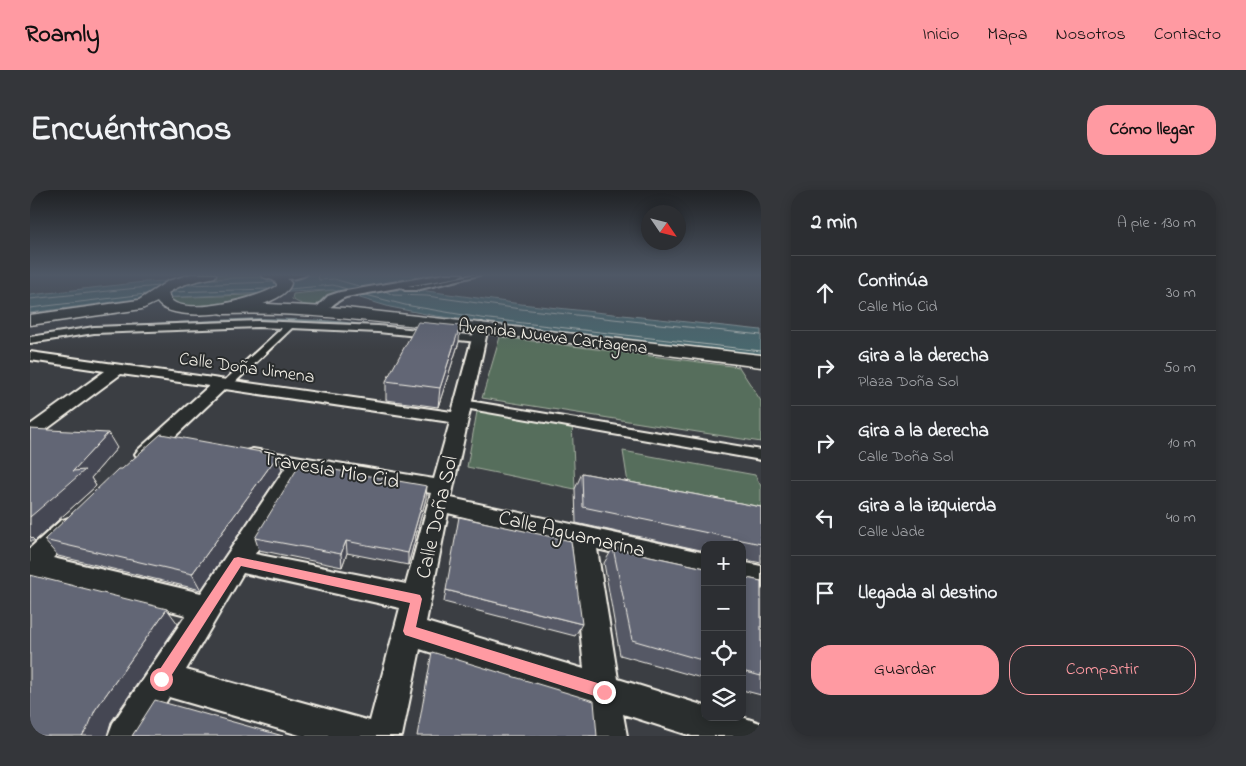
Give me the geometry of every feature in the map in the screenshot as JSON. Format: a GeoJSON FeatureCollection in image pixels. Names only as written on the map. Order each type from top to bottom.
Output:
{"type":"FeatureCollection","features":[{"type":"Feature","properties":{"kind":"main road"},"geometry":{"type":"LineString","coordinates":[[30,320],[130,306],[151,299]]}},
{"type":"Feature","properties":{"kind":"main road"},"geometry":{"type":"LineString","coordinates":[[162,299],[169,305],[183,308]]}},
{"type":"Feature","properties":{"kind":"main road"},"geometry":{"type":"LineString","coordinates":[[30,326],[124,313],[183,308],[223,309],[258,302],[260,299]]}},
{"type":"Feature","properties":{"kind":"main road","name":"Avenida Nueva Cartagena"},"geometry":{"type":"LineString","coordinates":[[280,299],[285,304],[317,311]]}},
{"type":"Feature","properties":{"kind":"main road","name":"Avenida Nueva Cartagena"},"geometry":{"type":"LineString","coordinates":[[223,309],[260,307],[317,311],[480,333],[761,361]]}},
{"type":"Feature","properties":{"kind":"street"},"geometry":{"type":"LineString","coordinates":[[317,311],[330,299]]}},
{"type":"Feature","properties":{"kind":"street"},"geometry":{"type":"LineString","coordinates":[[131,467],[160,439],[291,324]]}},
{"type":"Feature","properties":{"kind":"street"},"geometry":{"type":"LineString","coordinates":[[30,340],[94,330],[291,324],[480,333]]}},
{"type":"Feature","properties":{"kind":"street","name":"Calle Doña Sol"},"geometry":{"type":"LineString","coordinates":[[384,736],[480,333]]}},
{"type":"Feature","properties":{"kind":"street","name":"Calle Doña Jimena"},"geometry":{"type":"LineString","coordinates":[[33,358],[119,368],[223,385],[461,411]]}},
{"type":"Feature","properties":{"kind":"street"},"geometry":{"type":"LineString","coordinates":[[30,433],[119,368]]}},
{"type":"Feature","properties":{"kind":"street"},"geometry":{"type":"LineString","coordinates":[[461,411],[761,455]]}},
{"type":"Feature","properties":{"kind":"street"},"geometry":{"type":"LineString","coordinates":[[160,439],[188,444]]}},
{"type":"Feature","properties":{"kind":"street","name":"Travesía Mio Cid"},"geometry":{"type":"LineString","coordinates":[[234,452],[299,463],[441,496]]}},
{"type":"Feature","properties":{"kind":"street"},"geometry":{"type":"LineString","coordinates":[[126,736],[299,463]]}},
{"type":"Feature","properties":{"kind":"street","name":"Calle Aguamarina"},"geometry":{"type":"LineString","coordinates":[[441,496],[583,536],[701,563]]}},
{"type":"Feature","properties":{"kind":"street"},"geometry":{"type":"LineString","coordinates":[[30,563],[81,515]]}},
{"type":"Feature","properties":{"kind":"street"},"geometry":{"type":"LineString","coordinates":[[583,536],[609,736]]}},
{"type":"Feature","properties":{"kind":"street"},"geometry":{"type":"LineString","coordinates":[[238,561],[416,599]]}},
{"type":"Feature","properties":{"kind":"street"},"geometry":{"type":"LineString","coordinates":[[30,563],[207,608]]}},
{"type":"Feature","properties":{"kind":"street"},"geometry":{"type":"LineString","coordinates":[[746,573],[761,577]]}},
{"type":"Feature","properties":{"kind":"street"},"geometry":{"type":"LineString","coordinates":[[409,631],[747,736]]}},
{"type":"Feature","properties":{"kind":"street"},"geometry":{"type":"LineString","coordinates":[[161,679],[364,736]]}},
{"type":"Feature","properties":{"kind":"green space"},"geometry":{"type":"Polygon","coordinates":[[[165,299],[265,299],[189,309],[165,299]]]}},
{"type":"Feature","properties":{"kind":"green space"},"geometry":{"type":"Polygon","coordinates":[[[293,299],[334,299],[312,306],[293,299]]]}},
{"type":"Feature","properties":{"kind":"green space"},"geometry":{"type":"Polygon","coordinates":[[[500,337],[739,367],[761,401],[761,442],[482,398],[500,337]]]}},
{"type":"Feature","properties":{"kind":"green space"},"geometry":{"type":"Polygon","coordinates":[[[478,406],[572,422],[575,489],[467,467],[478,406]]]}},
{"type":"Feature","properties":{"kind":"green space"},"geometry":{"type":"Polygon","coordinates":[[[623,451],[755,475],[761,486],[761,522],[630,496],[623,451]]]}},
{"type":"Feature","properties":{"kind":"water"},"geometry":{"type":"Polygon","coordinates":[[[30,299],[132,299],[30,313],[30,299]]]}},
{"type":"Feature","properties":{"kind":"water"},"geometry":{"type":"Polygon","coordinates":[[[365,299],[488,299],[761,330],[761,356],[436,316],[390,307],[365,299]]]}},
{"type":"Feature","properties":{"kind":"building"},"geometry":{"type":"Polygon","coordinates":[[[418,322],[460,326],[440,388],[386,381],[418,322]]]}},
{"type":"Feature","properties":{"kind":"building"},"geometry":{"type":"Polygon","coordinates":[[[30,429],[108,433],[73,471],[85,470],[30,517],[30,429]]]}},
{"type":"Feature","properties":{"kind":"building"},"geometry":{"type":"Polygon","coordinates":[[[161,434],[278,455],[192,574],[44,540],[118,469],[122,469],[161,434]]]}},
{"type":"Feature","properties":{"kind":"building"},"geometry":{"type":"Polygon","coordinates":[[[300,464],[427,486],[408,553],[346,541],[341,554],[255,538],[300,464]]]}},
{"type":"Feature","properties":{"kind":"building"},"geometry":{"type":"Polygon","coordinates":[[[582,473],[761,507],[761,544],[583,507],[582,473]]]}},
{"type":"Feature","properties":{"kind":"building"},"geometry":{"type":"Polygon","coordinates":[[[459,517],[571,541],[582,624],[446,590],[459,517]]]}},
{"type":"Feature","properties":{"kind":"building"},"geometry":{"type":"Polygon","coordinates":[[[613,548],[701,567],[701,660],[632,640],[613,548]]]}},
{"type":"Feature","properties":{"kind":"building"},"geometry":{"type":"Polygon","coordinates":[[[30,575],[167,609],[95,710],[82,736],[30,736],[30,575]]]}},
{"type":"Feature","properties":{"kind":"building"},"geometry":{"type":"Polygon","coordinates":[[[746,578],[761,581],[761,676],[746,672],[746,578]]]}},
{"type":"Feature","properties":{"kind":"building"},"geometry":{"type":"Polygon","coordinates":[[[432,652],[594,701],[597,736],[417,736],[432,652]]]}},
{"type":"Feature","properties":{"kind":"building"},"geometry":{"type":"Polygon","coordinates":[[[155,700],[283,736],[132,736],[155,700]]]}},
{"type":"Feature","properties":{"kind":"waterway"},"geometry":{"type":"LineString","coordinates":[[33,336],[110,326],[259,319],[326,321],[420,330]]}},
{"type":"Feature","properties":{"kind":"route"},"geometry":{"type":"LineString","coordinates":[[161,679],[238,561],[416,599],[409,631],[604,692]]}}]}
